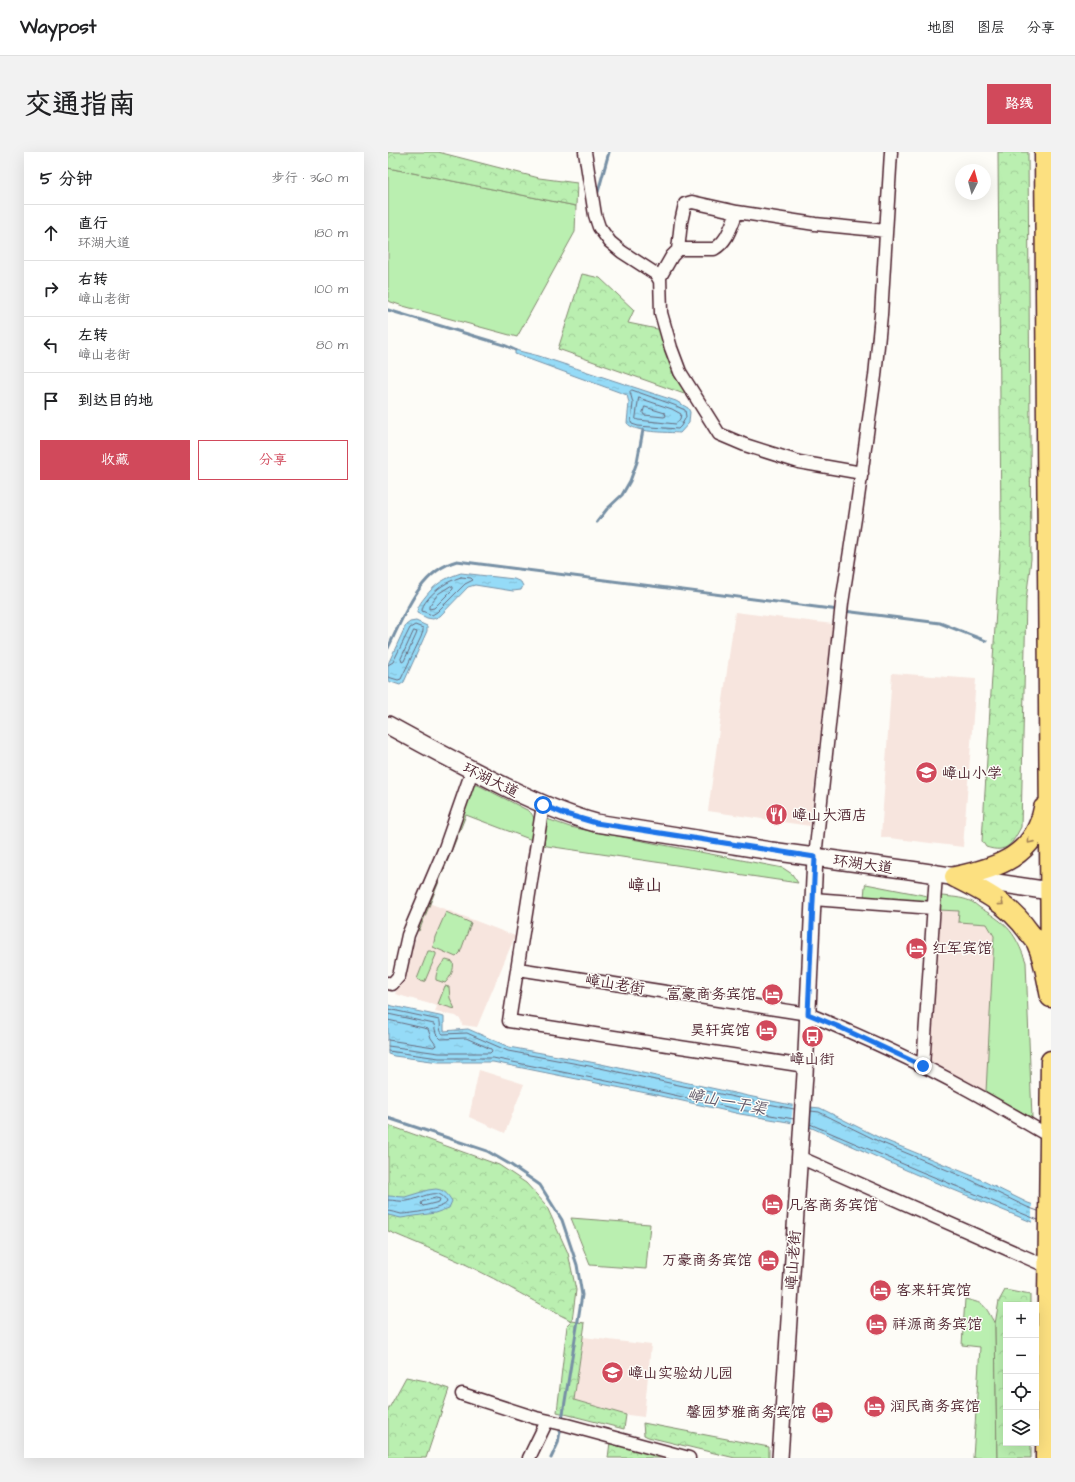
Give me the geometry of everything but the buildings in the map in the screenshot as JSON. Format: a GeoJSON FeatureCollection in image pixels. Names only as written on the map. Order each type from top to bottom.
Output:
{"type":"FeatureCollection","features":[{"type":"Feature","properties":{"kind":"highway"},"geometry":{"type":"LineString","coordinates":[[1045,152],[1049,403],[1051,975]]}},
{"type":"Feature","properties":{"kind":"highway"},"geometry":{"type":"LineString","coordinates":[[955,877],[979,872],[997,866],[1024,848],[1036,834],[1042,819],[1050,778]]}},
{"type":"Feature","properties":{"kind":"highway"},"geometry":{"type":"LineString","coordinates":[[955,877],[992,896],[1003,904],[1024,924],[1036,942],[1042,957],[1051,997]]}},
{"type":"Feature","properties":{"kind":"highway"},"geometry":{"type":"LineString","coordinates":[[1046,1458],[1051,1061]]}},
{"type":"Feature","properties":{"kind":"main road","name":"环湖大道"},"geometry":{"type":"LineString","coordinates":[[388,725],[472,771],[543,805],[562,813],[596,823],[1051,892]]}},
{"type":"Feature","properties":{"kind":"street"},"geometry":{"type":"LineString","coordinates":[[585,152],[595,215],[599,227],[610,242],[622,252],[656,274],[660,281]]}},
{"type":"Feature","properties":{"kind":"street"},"geometry":{"type":"LineString","coordinates":[[815,857],[840,619],[875,376],[891,152]]}},
{"type":"Feature","properties":{"kind":"street"},"geometry":{"type":"LineString","coordinates":[[862,473],[799,462],[745,445],[719,434],[680,372],[671,348],[661,313],[660,277],[672,256],[678,250],[681,222],[685,204],[692,202],[737,212],[815,224],[886,231]]}},
{"type":"Feature","properties":{"kind":"street"},"geometry":{"type":"LineString","coordinates":[[678,250],[714,249],[719,246],[727,237],[737,212]]}},
{"type":"Feature","properties":{"kind":"street"},"geometry":{"type":"LineString","coordinates":[[388,983],[392,984],[398,976],[408,935],[445,848],[472,771]]}},
{"type":"Feature","properties":{"kind":"street"},"geometry":{"type":"LineString","coordinates":[[543,805],[509,1021],[805,1070]]}},
{"type":"Feature","properties":{"kind":"street","name":"嶂山老街"},"geometry":{"type":"LineString","coordinates":[[780,1458],[805,1070],[815,857]]}},
{"type":"Feature","properties":{"kind":"street"},"geometry":{"type":"LineString","coordinates":[[923,1066],[936,874]]}},
{"type":"Feature","properties":{"kind":"street"},"geometry":{"type":"LineString","coordinates":[[813,899],[933,908]]}},
{"type":"Feature","properties":{"kind":"street","name":"嶂山老街"},"geometry":{"type":"LineString","coordinates":[[518,969],[808,1014],[923,1066],[965,1088],[1050,1145]]}},
{"type":"Feature","properties":{"kind":"street"},"geometry":{"type":"LineString","coordinates":[[800,1151],[1048,1267]]}},
{"type":"Feature","properties":{"kind":"street"},"geometry":{"type":"LineString","coordinates":[[462,1394],[536,1418],[689,1458]]}},
{"type":"Feature","properties":{"kind":"street"},"geometry":{"type":"LineString","coordinates":[[529,1458],[557,1423]]}},
{"type":"Feature","properties":{"kind":"shaded area"},"geometry":{"type":"Polygon","coordinates":[[[735,612],[833,624],[810,826],[708,811],[735,612]]]}},
{"type":"Feature","properties":{"kind":"shaded area","name":"嶂山小学"},"geometry":{"type":"Polygon","coordinates":[[[892,673],[976,679],[963,847],[881,837],[892,673]]]}},
{"type":"Feature","properties":{"kind":"shaded area"},"geometry":{"type":"Polygon","coordinates":[[[429,903],[515,936],[477,1027],[462,1025],[461,1020],[456,1016],[435,1012],[437,1006],[395,994],[429,903]]]}},
{"type":"Feature","properties":{"kind":"shaded area"},"geometry":{"type":"Polygon","coordinates":[[[939,910],[959,911],[958,922],[987,924],[994,936],[986,1092],[929,1062],[939,910]]]}},
{"type":"Feature","properties":{"kind":"shaded area"},"geometry":{"type":"Polygon","coordinates":[[[479,1070],[524,1084],[505,1133],[469,1117],[479,1070]]]}},
{"type":"Feature","properties":{"kind":"shaded area","name":"嶂山实验幼儿园"},"geometry":{"type":"Polygon","coordinates":[[[583,1337],[651,1345],[644,1417],[620,1414],[574,1400],[583,1337]]]}},
{"type":"Feature","properties":{"kind":"green space"},"geometry":{"type":"Polygon","coordinates":[[[388,152],[438,152],[539,178],[577,183],[576,206],[388,168],[388,152]]]}},
{"type":"Feature","properties":{"kind":"green space"},"geometry":{"type":"Polygon","coordinates":[[[998,152],[1028,152],[1031,559],[1026,600],[1021,827],[1012,843],[1004,848],[993,849],[986,847],[982,841],[1001,528],[998,152]]]}},
{"type":"Feature","properties":{"kind":"green space"},"geometry":{"type":"Polygon","coordinates":[[[388,168],[576,206],[575,232],[517,337],[388,301],[388,168]]]}},
{"type":"Feature","properties":{"kind":"green space"},"geometry":{"type":"Polygon","coordinates":[[[582,274],[600,278],[634,310],[628,323],[662,330],[672,368],[687,395],[558,349],[582,274]]]}},
{"type":"Feature","properties":{"kind":"green space"},"geometry":{"type":"Polygon","coordinates":[[[473,785],[478,785],[529,811],[534,818],[532,840],[466,815],[419,931],[414,928],[473,785]]]}},
{"type":"Feature","properties":{"kind":"green space"},"geometry":{"type":"Polygon","coordinates":[[[547,819],[570,827],[783,868],[792,874],[798,883],[547,846],[544,845],[547,819]]]}},
{"type":"Feature","properties":{"kind":"green space"},"geometry":{"type":"Polygon","coordinates":[[[866,884],[928,896],[927,903],[864,898],[866,884]]]}},
{"type":"Feature","properties":{"kind":"green space"},"geometry":{"type":"Polygon","coordinates":[[[942,896],[956,897],[973,902],[999,920],[1010,931],[1022,952],[1026,962],[1032,1118],[986,1092],[994,936],[987,924],[958,922],[959,911],[939,910],[939,899],[942,896]]]}},
{"type":"Feature","properties":{"kind":"green space"},"geometry":{"type":"Polygon","coordinates":[[[446,912],[471,923],[460,953],[456,957],[433,947],[435,937],[446,912]]]}},
{"type":"Feature","properties":{"kind":"green space"},"geometry":{"type":"Polygon","coordinates":[[[428,951],[436,953],[436,955],[425,981],[422,982],[417,979],[428,951]]]}},
{"type":"Feature","properties":{"kind":"green space"},"geometry":{"type":"Polygon","coordinates":[[[446,960],[453,962],[453,968],[449,979],[445,983],[436,980],[436,978],[437,972],[446,960]]]}},
{"type":"Feature","properties":{"kind":"green space"},"geometry":{"type":"Polygon","coordinates":[[[445,986],[449,987],[450,998],[455,1009],[438,1004],[445,986]]]}},
{"type":"Feature","properties":{"kind":"green space"},"geometry":{"type":"Polygon","coordinates":[[[388,1125],[499,1165],[526,1183],[546,1205],[568,1253],[576,1290],[572,1321],[467,1265],[388,1231],[388,1125]]]}},
{"type":"Feature","properties":{"kind":"green space"},"geometry":{"type":"Polygon","coordinates":[[[571,1218],[650,1224],[646,1269],[590,1265],[571,1218]]]}},
{"type":"Feature","properties":{"kind":"green space"},"geometry":{"type":"Polygon","coordinates":[[[1005,1290],[1030,1295],[1030,1302],[1003,1302],[1003,1446],[1031,1446],[1031,1458],[997,1458],[995,1324],[999,1301],[1005,1290]]]}},
{"type":"Feature","properties":{"kind":"green space"},"geometry":{"type":"Polygon","coordinates":[[[965,1299],[977,1302],[984,1306],[995,1324],[997,1458],[973,1458],[980,1347],[962,1345],[965,1299]]]}},
{"type":"Feature","properties":{"kind":"green space"},"geometry":{"type":"Polygon","coordinates":[[[572,1321],[585,1323],[574,1400],[626,1415],[624,1429],[557,1412],[567,1326],[572,1321]]]}},
{"type":"Feature","properties":{"kind":"green space"},"geometry":{"type":"Polygon","coordinates":[[[406,1377],[426,1381],[449,1389],[426,1458],[388,1458],[388,1410],[406,1377]]]}},
{"type":"Feature","properties":{"kind":"green space"},"geometry":{"type":"Polygon","coordinates":[[[643,1423],[769,1447],[769,1458],[735,1458],[648,1437],[644,1435],[643,1423]]]}},
{"type":"Feature","properties":{"kind":"green space"},"geometry":{"type":"Polygon","coordinates":[[[610,1442],[666,1458],[608,1458],[610,1442]]]}},
{"type":"Feature","properties":{"kind":"water"},"geometry":{"type":"Polygon","coordinates":[[[515,350],[539,356],[676,401],[688,408],[690,412],[689,423],[680,433],[637,429],[627,423],[629,403],[627,395],[515,354],[515,350]]]}},
{"type":"Feature","properties":{"kind":"water"},"geometry":{"type":"Polygon","coordinates":[[[461,573],[514,579],[521,582],[523,586],[521,590],[513,591],[475,585],[468,587],[440,616],[433,619],[417,613],[421,603],[433,588],[445,579],[461,573]]]}},
{"type":"Feature","properties":{"kind":"water"},"geometry":{"type":"Polygon","coordinates":[[[416,621],[427,626],[427,631],[404,682],[400,685],[388,681],[388,664],[406,625],[410,622],[416,621]]]}},
{"type":"Feature","properties":{"kind":"water","name":"嶂山一干渠"},"geometry":{"type":"Polygon","coordinates":[[[388,1005],[444,1017],[444,1031],[468,1029],[509,1047],[601,1064],[791,1105],[820,1108],[882,1139],[973,1176],[1028,1203],[1051,1211],[1051,1230],[915,1174],[812,1128],[493,1062],[439,1062],[388,1054],[388,1005]]]}},
{"type":"Feature","properties":{"kind":"water"},"geometry":{"type":"Polygon","coordinates":[[[436,1189],[444,1192],[451,1199],[452,1201],[449,1208],[435,1213],[401,1218],[388,1215],[388,1196],[405,1197],[436,1189]]]}},
{"type":"Feature","properties":{"kind":"pier"},"geometry":{"type":"Polygon","coordinates":[[[793,1103],[809,1105],[808,1129],[791,1125],[793,1103]]]}},
{"type":"Feature","properties":{"kind":"pier"},"geometry":{"type":"Polygon","coordinates":[[[1032,1202],[1051,1209],[1051,1232],[1032,1225],[1032,1202]]]}},
{"type":"Feature","properties":{"kind":"waterway"},"geometry":{"type":"LineString","coordinates":[[598,192],[609,152]]}},
{"type":"Feature","properties":{"kind":"waterway"},"geometry":{"type":"LineString","coordinates":[[388,310],[504,345],[515,350]]}},
{"type":"Feature","properties":{"kind":"waterway"},"geometry":{"type":"LineString","coordinates":[[597,522],[607,509],[622,495],[630,481],[637,462],[643,430]]}},
{"type":"Feature","properties":{"kind":"waterway"},"geometry":{"type":"LineString","coordinates":[[388,648],[414,596],[423,584],[432,574],[444,566],[457,561],[839,610]]}},
{"type":"Feature","properties":{"kind":"waterway"},"geometry":{"type":"LineString","coordinates":[[844,611],[940,623],[986,641]]}},
{"type":"Feature","properties":{"kind":"waterway"},"geometry":{"type":"LineString","coordinates":[[388,1118],[487,1151],[511,1165],[540,1185],[562,1220],[577,1265],[582,1295],[562,1420]]}},
{"type":"Feature","properties":{"kind":"waterway"},"geometry":{"type":"LineString","coordinates":[[551,1458],[558,1443],[561,1426]]}},
{"type":"Feature","properties":{"kind":"place","name":"嶂山小学"},"geometry":{"type":"Point","coordinates":[927,773]}},
{"type":"Feature","properties":{"kind":"place","name":"嶂山大酒店"},"geometry":{"type":"Point","coordinates":[777,815]}},
{"type":"Feature","properties":{"kind":"place","name":"红军宾馆"},"geometry":{"type":"Point","coordinates":[917,948]}},
{"type":"Feature","properties":{"kind":"place","name":"富豪商务宾馆"},"geometry":{"type":"Point","coordinates":[772,994]}},
{"type":"Feature","properties":{"kind":"place","name":"昊轩宾馆"},"geometry":{"type":"Point","coordinates":[766,1030]}},
{"type":"Feature","properties":{"kind":"place","name":"嶂山街"},"geometry":{"type":"Point","coordinates":[812,1036]}},
{"type":"Feature","properties":{"kind":"place","name":"凡客商务宾馆"},"geometry":{"type":"Point","coordinates":[772,1205]}},
{"type":"Feature","properties":{"kind":"place","name":"万豪商务宾馆"},"geometry":{"type":"Point","coordinates":[768,1260]}},
{"type":"Feature","properties":{"kind":"place","name":"客来轩宾馆"},"geometry":{"type":"Point","coordinates":[880,1290]}},
{"type":"Feature","properties":{"kind":"place","name":"祥源商务宾馆"},"geometry":{"type":"Point","coordinates":[876,1324]}},
{"type":"Feature","properties":{"kind":"place","name":"嶂山实验幼儿园"},"geometry":{"type":"Point","coordinates":[613,1373]}},
{"type":"Feature","properties":{"kind":"place","name":"润民商务宾馆"},"geometry":{"type":"Point","coordinates":[875,1406]}},
{"type":"Feature","properties":{"kind":"place","name":"馨园梦雅商务宾馆"},"geometry":{"type":"Point","coordinates":[822,1412]}},
{"type":"Feature","properties":{"kind":"district","name":"嶂山"},"geometry":{"type":"Point","coordinates":[645,885]}},
{"type":"Feature","properties":{"kind":"route"},"geometry":{"type":"LineString","coordinates":[[543,805],[562,813],[596,823],[815,857],[808,1014],[923,1066]]}}]}
